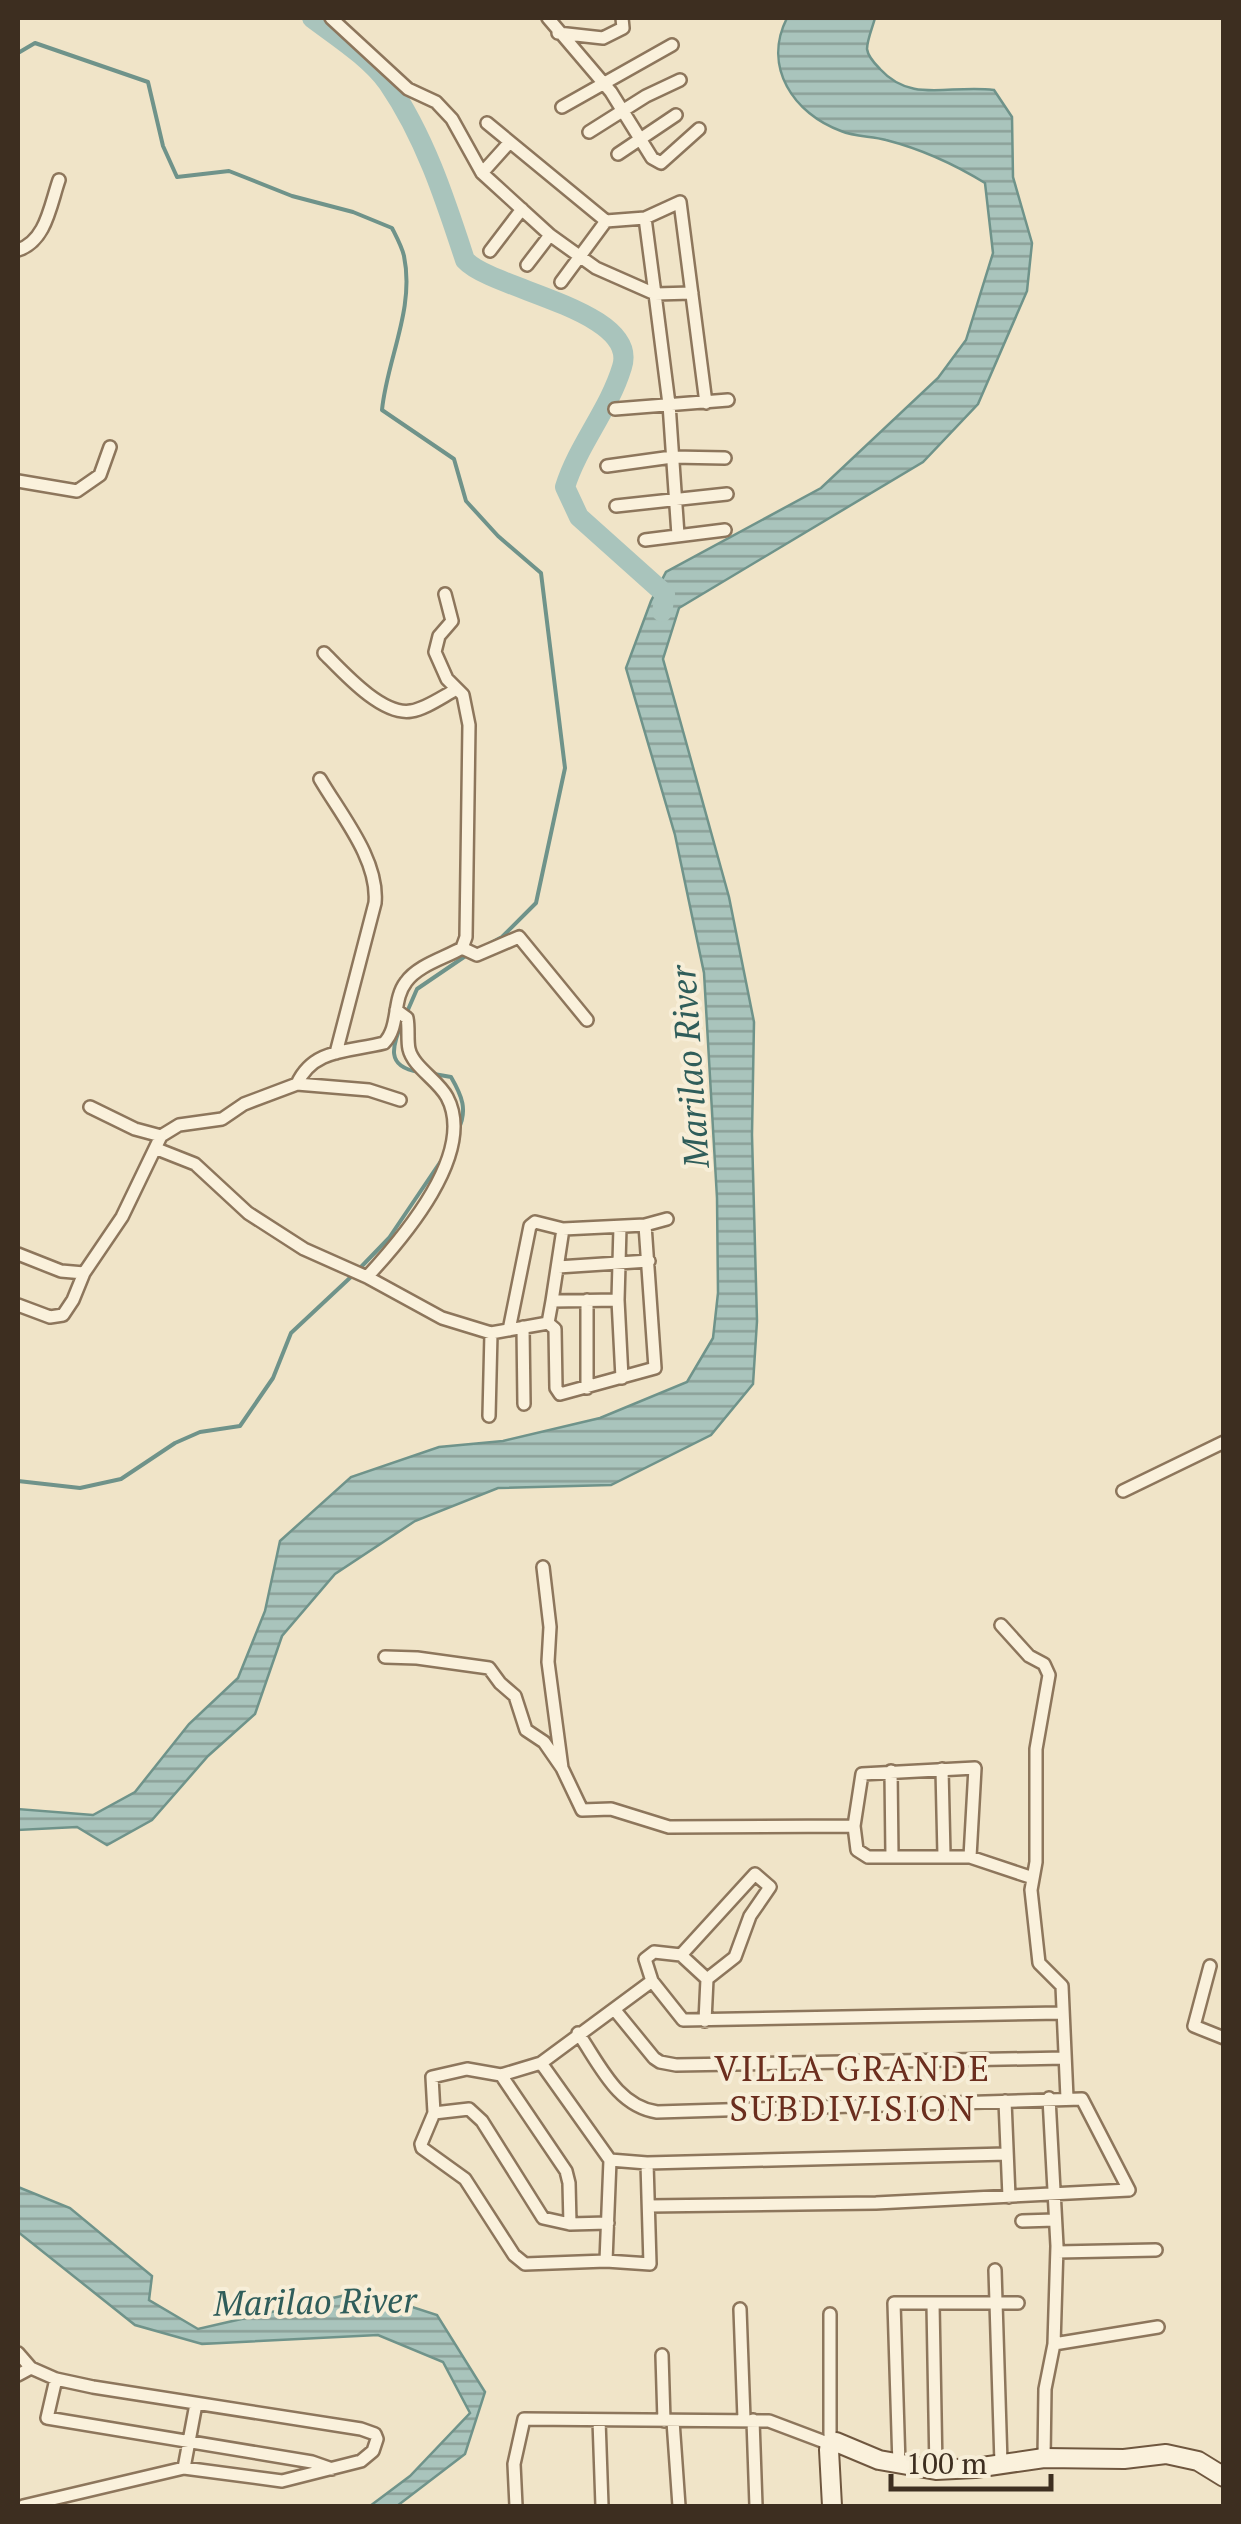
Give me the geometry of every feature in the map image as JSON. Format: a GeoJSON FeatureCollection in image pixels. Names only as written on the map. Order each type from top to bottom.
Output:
{"type":"FeatureCollection","features":[{"type":"Feature","properties":{"kind":"street"},"geometry":{"type":"LineString","coordinates":[[331,18],[346,22],[397,80],[436,102],[452,119],[482,173],[580,258],[656,294],[692,293]]}},
{"type":"Feature","properties":{"kind":"street"},"geometry":{"type":"LineString","coordinates":[[548,18],[603,82],[652,158],[662,163],[700,129]]}},
{"type":"Feature","properties":{"kind":"street"},"geometry":{"type":"LineString","coordinates":[[558,34],[603,38],[622,28],[622,18]]}},
{"type":"Feature","properties":{"kind":"street"},"geometry":{"type":"LineString","coordinates":[[562,107],[672,45]]}},
{"type":"Feature","properties":{"kind":"street"},"geometry":{"type":"LineString","coordinates":[[588,132],[680,80]]}},
{"type":"Feature","properties":{"kind":"street"},"geometry":{"type":"LineString","coordinates":[[618,154],[676,115]]}},
{"type":"Feature","properties":{"kind":"street"},"geometry":{"type":"LineString","coordinates":[[487,123],[606,220],[645,218],[680,202],[706,403]]}},
{"type":"Feature","properties":{"kind":"street"},"geometry":{"type":"LineString","coordinates":[[482,173],[509,142]]}},
{"type":"Feature","properties":{"kind":"street"},"geometry":{"type":"LineString","coordinates":[[18,250],[32,246],[42,230],[59,180]]}},
{"type":"Feature","properties":{"kind":"street"},"geometry":{"type":"LineString","coordinates":[[490,251],[522,209]]}},
{"type":"Feature","properties":{"kind":"street"},"geometry":{"type":"LineString","coordinates":[[645,218],[670,404],[678,535]]}},
{"type":"Feature","properties":{"kind":"street"},"geometry":{"type":"LineString","coordinates":[[561,282],[606,220]]}},
{"type":"Feature","properties":{"kind":"street"},"geometry":{"type":"LineString","coordinates":[[527,265],[550,235]]}},
{"type":"Feature","properties":{"kind":"street"},"geometry":{"type":"LineString","coordinates":[[615,409],[728,400]]}},
{"type":"Feature","properties":{"kind":"street"},"geometry":{"type":"LineString","coordinates":[[18,480],[77,491],[100,474],[110,447]]}},
{"type":"Feature","properties":{"kind":"street"},"geometry":{"type":"LineString","coordinates":[[606,466],[672,457],[725,458]]}},
{"type":"Feature","properties":{"kind":"street"},"geometry":{"type":"LineString","coordinates":[[616,506],[726,494]]}},
{"type":"Feature","properties":{"kind":"street"},"geometry":{"type":"LineString","coordinates":[[645,540],[725,530]]}},
{"type":"Feature","properties":{"kind":"street"},"geometry":{"type":"LineString","coordinates":[[297,1084],[304,1067],[316,1059],[384,1043],[390,1036],[407,979],[462,948],[466,937],[469,725],[463,695],[455,690],[435,652],[439,636],[452,621],[446,594]]}},
{"type":"Feature","properties":{"kind":"street"},"geometry":{"type":"LineString","coordinates":[[324,653],[372,698],[402,711],[414,711],[455,690]]}},
{"type":"Feature","properties":{"kind":"street"},"geometry":{"type":"LineString","coordinates":[[320,779],[362,851],[376,886],[336,1053]]}},
{"type":"Feature","properties":{"kind":"street"},"geometry":{"type":"LineString","coordinates":[[462,948],[477,956],[518,937],[586,1020]]}},
{"type":"Feature","properties":{"kind":"street"},"geometry":{"type":"LineString","coordinates":[[360,1273],[390,1253],[432,1191],[454,1137],[447,1096],[408,1048],[408,1018],[396,1010]]}},
{"type":"Feature","properties":{"kind":"street"},"geometry":{"type":"LineString","coordinates":[[18,1305],[50,1317],[63,1315],[84,1273],[122,1217],[159,1142],[179,1126],[222,1119],[244,1104],[297,1084],[369,1090],[400,1100]]}},
{"type":"Feature","properties":{"kind":"street"},"geometry":{"type":"LineString","coordinates":[[90,1107],[135,1128],[195,1164],[248,1213],[304,1249],[360,1273],[442,1318],[491,1333],[548,1322]]}},
{"type":"Feature","properties":{"kind":"street"},"geometry":{"type":"LineString","coordinates":[[524,1404],[516,1329],[531,1223],[563,1229],[645,1226],[667,1219]]}},
{"type":"Feature","properties":{"kind":"street"},"geometry":{"type":"LineString","coordinates":[[548,1322],[556,1329],[557,1392],[564,1394],[655,1368],[645,1226]]}},
{"type":"Feature","properties":{"kind":"street"},"geometry":{"type":"LineString","coordinates":[[620,1227],[622,1378]]}},
{"type":"Feature","properties":{"kind":"street"},"geometry":{"type":"LineString","coordinates":[[548,1322],[563,1229]]}},
{"type":"Feature","properties":{"kind":"street"},"geometry":{"type":"LineString","coordinates":[[18,1254],[61,1272],[84,1273]]}},
{"type":"Feature","properties":{"kind":"street"},"geometry":{"type":"LineString","coordinates":[[558,1267],[649,1262]]}},
{"type":"Feature","properties":{"kind":"street"},"geometry":{"type":"LineString","coordinates":[[587,1300],[587,1388]]}},
{"type":"Feature","properties":{"kind":"street"},"geometry":{"type":"LineString","coordinates":[[552,1301],[618,1300]]}},
{"type":"Feature","properties":{"kind":"street"},"geometry":{"type":"LineString","coordinates":[[489,1416],[491,1333]]}},
{"type":"Feature","properties":{"kind":"street"},"geometry":{"type":"LineString","coordinates":[[1123,1491],[1224,1442]]}},
{"type":"Feature","properties":{"kind":"street"},"geometry":{"type":"LineString","coordinates":[[542,1567],[550,1626],[548,1662],[562,1768]]}},
{"type":"Feature","properties":{"kind":"street"},"geometry":{"type":"LineString","coordinates":[[1002,1625],[1029,1656],[1044,1664],[1049,1675],[1036,1749],[1036,1862],[1031,1890],[1039,1962],[1062,1986],[1067,2098]]}},
{"type":"Feature","properties":{"kind":"street"},"geometry":{"type":"LineString","coordinates":[[386,1657],[490,1668],[514,1696],[526,1730],[544,1742],[562,1768],[582,1810],[611,1808],[669,1826],[854,1826]]}},
{"type":"Feature","properties":{"kind":"street"},"geometry":{"type":"LineString","coordinates":[[970,1857],[975,1768],[891,1771],[860,1777],[853,1838],[861,1854],[970,1857],[1033,1878]]}},
{"type":"Feature","properties":{"kind":"street"},"geometry":{"type":"LineString","coordinates":[[942,1769],[944,1855]]}},
{"type":"Feature","properties":{"kind":"street"},"geometry":{"type":"LineString","coordinates":[[891,1771],[892,1856]]}},
{"type":"Feature","properties":{"kind":"street"},"geometry":{"type":"LineString","coordinates":[[707,1978],[736,1957],[750,1916],[770,1887],[756,1874],[681,1955],[648,1955],[646,1966],[652,1982],[683,2020],[1062,2013]]}},
{"type":"Feature","properties":{"kind":"street"},"geometry":{"type":"LineString","coordinates":[[734,1898],[750,1916]]}},
{"type":"Feature","properties":{"kind":"street"},"geometry":{"type":"LineString","coordinates":[[681,1955],[707,1978]]}},
{"type":"Feature","properties":{"kind":"street"},"geometry":{"type":"LineString","coordinates":[[1210,1966],[1194,2026],[1224,2038]]}},
{"type":"Feature","properties":{"kind":"street"},"geometry":{"type":"LineString","coordinates":[[705,2021],[707,1978]]}},
{"type":"Feature","properties":{"kind":"street"},"geometry":{"type":"LineString","coordinates":[[647,2163],[650,2264],[535,2265],[520,2261],[465,2179],[420,2144],[434,2112],[430,2084],[436,2074],[467,2069],[502,2075],[541,2062],[652,1982]]}},
{"type":"Feature","properties":{"kind":"street"},"geometry":{"type":"LineString","coordinates":[[614,2009],[654,2058],[676,2065],[1065,2058]]}},
{"type":"Feature","properties":{"kind":"street"},"geometry":{"type":"LineString","coordinates":[[578,2034],[623,2098],[638,2108],[657,2112],[1082,2100],[1129,2190],[1054,2196],[648,2206]]}},
{"type":"Feature","properties":{"kind":"street"},"geometry":{"type":"LineString","coordinates":[[541,2062],[610,2160],[606,2262]]}},
{"type":"Feature","properties":{"kind":"street"},"geometry":{"type":"LineString","coordinates":[[502,2075],[566,2170],[570,2224]]}},
{"type":"Feature","properties":{"kind":"street"},"geometry":{"type":"LineString","coordinates":[[1044,2458],[1044,2389],[1054,2344],[1056,2252],[1050,2098]]}},
{"type":"Feature","properties":{"kind":"street"},"geometry":{"type":"LineString","coordinates":[[1004,2101],[1010,2197]]}},
{"type":"Feature","properties":{"kind":"street"},"geometry":{"type":"LineString","coordinates":[[434,2112],[470,2110],[482,2121],[538,2213],[552,2222],[608,2223]]}},
{"type":"Feature","properties":{"kind":"street"},"geometry":{"type":"LineString","coordinates":[[610,2160],[647,2163],[1007,2154]]}},
{"type":"Feature","properties":{"kind":"street"},"geometry":{"type":"LineString","coordinates":[[1022,2221],[1055,2220]]}},
{"type":"Feature","properties":{"kind":"street"},"geometry":{"type":"LineString","coordinates":[[1056,2252],[1156,2250]]}},
{"type":"Feature","properties":{"kind":"street"},"geometry":{"type":"LineString","coordinates":[[995,2270],[1001,2463]]}},
{"type":"Feature","properties":{"kind":"street"},"geometry":{"type":"LineString","coordinates":[[899,2465],[894,2303],[1018,2303]]}},
{"type":"Feature","properties":{"kind":"street"},"geometry":{"type":"LineString","coordinates":[[933,2304],[936,2470]]}},
{"type":"Feature","properties":{"kind":"street"},"geometry":{"type":"LineString","coordinates":[[740,2309],[756,2506]]}},
{"type":"Feature","properties":{"kind":"street"},"geometry":{"type":"LineString","coordinates":[[830,2314],[832,2506]]}},
{"type":"Feature","properties":{"kind":"street"},"geometry":{"type":"LineString","coordinates":[[1054,2344],[1158,2327]]}},
{"type":"Feature","properties":{"kind":"street"},"geometry":{"type":"LineString","coordinates":[[18,2353],[31,2368],[56,2379],[361,2429],[375,2434],[376,2446],[361,2461],[282,2481],[184,2468],[23,2506]]}},
{"type":"Feature","properties":{"kind":"street"},"geometry":{"type":"LineString","coordinates":[[662,2354],[679,2506]]}},
{"type":"Feature","properties":{"kind":"street"},"geometry":{"type":"LineString","coordinates":[[18,2375],[31,2368]]}},
{"type":"Feature","properties":{"kind":"street"},"geometry":{"type":"LineString","coordinates":[[56,2379],[47,2418],[312,2462],[332,2469]]}},
{"type":"Feature","properties":{"kind":"street"},"geometry":{"type":"LineString","coordinates":[[184,2468],[196,2404]]}},
{"type":"Feature","properties":{"kind":"street"},"geometry":{"type":"LineString","coordinates":[[516,2506],[514,2464],[524,2420],[749,2420],[782,2424],[830,2444],[843,2443],[880,2460],[936,2470],[1044,2458],[1124,2459],[1166,2454],[1198,2461],[1224,2478]]}},
{"type":"Feature","properties":{"kind":"street"},"geometry":{"type":"LineString","coordinates":[[600,2420],[602,2506]]}},
{"type":"Feature","properties":{"kind":"water"},"geometry":{"type":"Polygon","coordinates":[[[787,18],[875,18],[868,52],[892,80],[918,89],[994,90],[1012,117],[1013,177],[1032,243],[1027,291],[978,404],[923,462],[679,608],[663,659],[729,897],[754,1022],[752,1135],[757,1321],[753,1384],[711,1435],[611,1485],[498,1488],[415,1521],[335,1574],[282,1636],[255,1714],[208,1756],[152,1820],[107,1845],[77,1827],[18,1830],[18,1809],[93,1815],[135,1792],[189,1724],[238,1678],[265,1611],[280,1541],[351,1477],[439,1447],[503,1441],[600,1418],[687,1382],[713,1338],[718,1293],[717,1198],[704,973],[675,835],[626,668],[666,572],[821,488],[938,378],[966,340],[993,253],[985,183],[912,148],[841,131],[809,113],[797,101],[787,86],[778,54],[787,18]]]}},
{"type":"Feature","properties":{"kind":"water"},"geometry":{"type":"Polygon","coordinates":[[[18,2187],[70,2208],[152,2276],[149,2300],[198,2329],[363,2291],[437,2315],[485,2392],[465,2454],[397,2506],[370,2506],[410,2476],[470,2413],[443,2362],[378,2335],[202,2344],[135,2325],[18,2232],[18,2187]]]}},
{"type":"Feature","properties":{"kind":"waterway"},"geometry":{"type":"LineString","coordinates":[[312,18],[372,65],[388,83],[433,169],[465,260],[480,271],[587,316],[609,330],[622,347],[622,367],[616,383],[565,487],[579,517],[665,594],[662,612]]}},
{"type":"Feature","properties":{"kind":"waterway"},"geometry":{"type":"LineString","coordinates":[[18,53],[35,43],[148,82],[163,146],[177,177],[229,171],[392,228],[404,256],[406,295],[382,410],[454,459],[466,501],[498,536],[541,573],[565,768],[536,903],[502,937],[489,944]]}},
{"type":"Feature","properties":{"kind":"waterway"},"geometry":{"type":"LineString","coordinates":[[407,1012],[417,989],[467,955]]}},
{"type":"Feature","properties":{"kind":"waterway"},"geometry":{"type":"LineString","coordinates":[[403,1020],[394,1054],[401,1065],[419,1072]]}},
{"type":"Feature","properties":{"kind":"waterway"},"geometry":{"type":"LineString","coordinates":[[434,1074],[451,1077],[458,1090],[463,1109],[458,1130]]}},
{"type":"Feature","properties":{"kind":"waterway"},"geometry":{"type":"LineString","coordinates":[[360,1268],[389,1238],[441,1161]]}},
{"type":"Feature","properties":{"kind":"waterway"},"geometry":{"type":"LineString","coordinates":[[18,1481],[80,1488],[121,1479],[175,1443],[200,1432],[240,1426],[273,1378],[291,1333],[353,1275]]}},
{"type":"Feature","properties":{"kind":"district","name":"VILLA GRANDE SUBDIVISION"},"geometry":{"type":"Point","coordinates":[853,2088]}},
{"type":"Feature","properties":{"kind":"water label","name":"Marilao River"},"geometry":{"type":"Point","coordinates":[689,1067]}},
{"type":"Feature","properties":{"kind":"water label","name":"Marilao River"},"geometry":{"type":"Point","coordinates":[315,2301]}}]}
